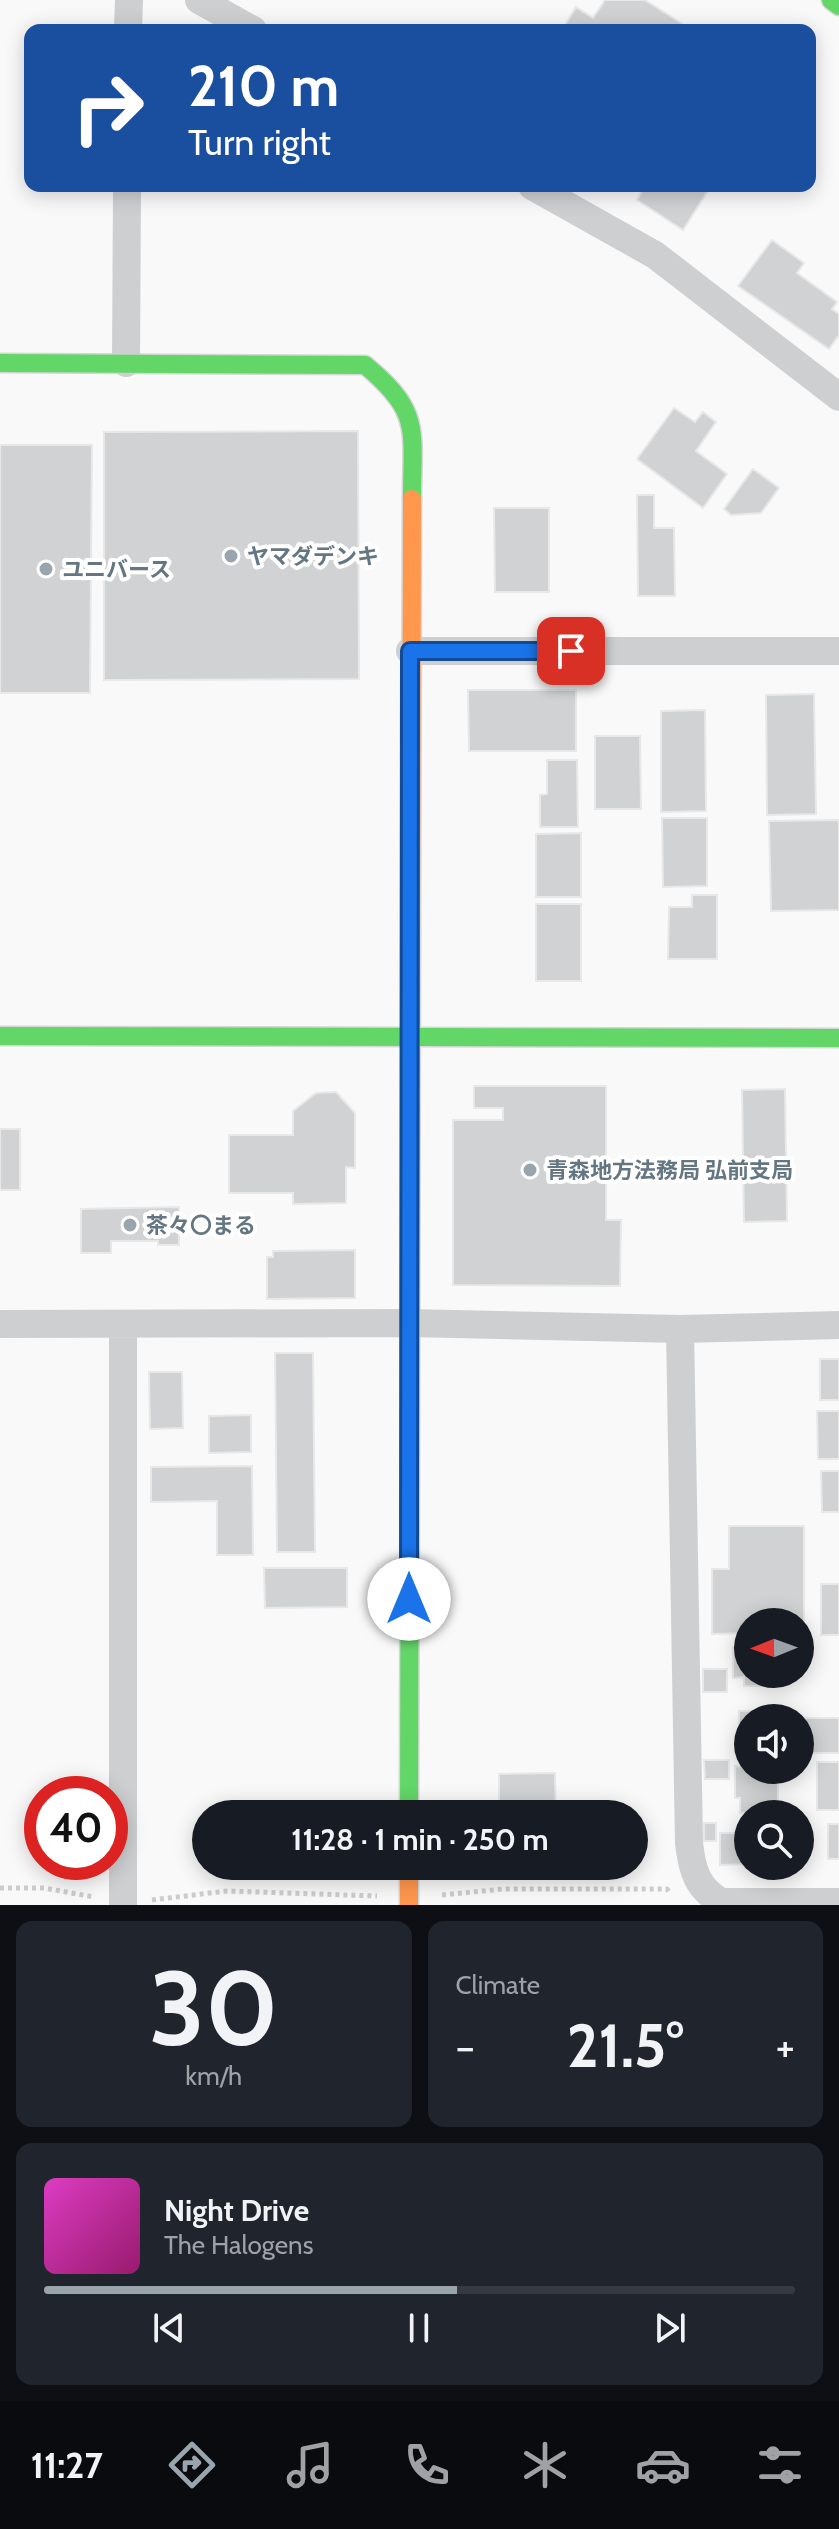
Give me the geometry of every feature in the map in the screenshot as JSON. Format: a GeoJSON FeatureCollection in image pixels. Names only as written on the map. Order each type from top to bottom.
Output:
{"type":"FeatureCollection","features":[{"type":"Feature","properties":{"kind":"main road"},"geometry":{"type":"LineString","coordinates":[[831,0],[839,6]]}},
{"type":"Feature","properties":{"kind":"main road"},"geometry":{"type":"LineString","coordinates":[[0,363],[365,365],[394,389],[412,423],[409,1800]]}},
{"type":"Feature","properties":{"kind":"main road"},"geometry":{"type":"LineString","coordinates":[[0,1036],[839,1038]]}},
{"type":"Feature","properties":{"kind":"main road"},"geometry":{"type":"LineString","coordinates":[[409,1880],[409,1905]]}},
{"type":"Feature","properties":{"kind":"street"},"geometry":{"type":"LineString","coordinates":[[128,24],[129,0]]}},
{"type":"Feature","properties":{"kind":"street"},"geometry":{"type":"LineString","coordinates":[[199,0],[242,24]]}},
{"type":"Feature","properties":{"kind":"street"},"geometry":{"type":"LineString","coordinates":[[126,363],[127,192]]}},
{"type":"Feature","properties":{"kind":"street"},"geometry":{"type":"LineString","coordinates":[[543,192],[655,255],[839,397]]}},
{"type":"Feature","properties":{"kind":"street"},"geometry":{"type":"LineString","coordinates":[[410,651],[839,651]]}},
{"type":"Feature","properties":{"kind":"street"},"geometry":{"type":"LineString","coordinates":[[0,1324],[409,1323],[680,1329],[839,1325]]}},
{"type":"Feature","properties":{"kind":"street"},"geometry":{"type":"LineString","coordinates":[[123,1324],[123,1903]]}},
{"type":"Feature","properties":{"kind":"street"},"geometry":{"type":"LineString","coordinates":[[680,1329],[688,1827],[693,1871],[706,1893],[721,1902],[839,1902]]}},
{"type":"Feature","properties":{"kind":"path"},"geometry":{"type":"LineString","coordinates":[[0,1888],[44,1888],[123,1903],[227,1891],[381,1896]]}},
{"type":"Feature","properties":{"kind":"path"},"geometry":{"type":"LineString","coordinates":[[437,1895],[503,1889],[667,1889],[675,1897]]}},
{"type":"Feature","properties":{"kind":"building"},"geometry":{"type":"Polygon","coordinates":[[[605,0],[645,0],[683,24],[566,24],[576,7],[593,18],[605,0]]]}},
{"type":"Feature","properties":{"kind":"building"},"geometry":{"type":"Polygon","coordinates":[[[642,192],[707,192],[683,230],[637,200],[642,192]]]}},
{"type":"Feature","properties":{"kind":"building"},"geometry":{"type":"Polygon","coordinates":[[[772,240],[804,263],[797,273],[837,302],[832,309],[839,314],[839,335],[829,349],[738,286],[772,240]]]}},
{"type":"Feature","properties":{"kind":"building"},"geometry":{"type":"Polygon","coordinates":[[[674,408],[695,422],[703,412],[716,422],[696,451],[727,474],[703,508],[637,459],[674,408]]]}},
{"type":"Feature","properties":{"kind":"building","name":"ヤマダデンキ"},"geometry":{"type":"Polygon","coordinates":[[[358,431],[359,679],[104,680],[104,432],[358,431]]]}},
{"type":"Feature","properties":{"kind":"building","name":"ユニバース"},"geometry":{"type":"Polygon","coordinates":[[[0,445],[92,445],[90,693],[0,693],[0,445]]]}},
{"type":"Feature","properties":{"kind":"building"},"geometry":{"type":"Polygon","coordinates":[[[753,469],[779,488],[761,513],[731,515],[724,509],[753,469]]]}},
{"type":"Feature","properties":{"kind":"building"},"geometry":{"type":"Polygon","coordinates":[[[637,495],[654,495],[654,528],[674,528],[675,596],[638,596],[637,495]]]}},
{"type":"Feature","properties":{"kind":"building"},"geometry":{"type":"Polygon","coordinates":[[[494,508],[549,508],[549,592],[495,592],[494,508]]]}},
{"type":"Feature","properties":{"kind":"building"},"geometry":{"type":"Polygon","coordinates":[[[468,690],[576,690],[576,751],[469,751],[468,690]]]}},
{"type":"Feature","properties":{"kind":"building"},"geometry":{"type":"Polygon","coordinates":[[[814,694],[816,814],[767,815],[766,695],[814,694]]]}},
{"type":"Feature","properties":{"kind":"building"},"geometry":{"type":"Polygon","coordinates":[[[705,710],[706,811],[661,812],[661,711],[705,710]]]}},
{"type":"Feature","properties":{"kind":"building"},"geometry":{"type":"Polygon","coordinates":[[[595,736],[640,736],[641,809],[595,809],[595,736]]]}},
{"type":"Feature","properties":{"kind":"building"},"geometry":{"type":"Polygon","coordinates":[[[547,760],[577,760],[578,827],[540,827],[540,795],[547,794],[547,760]]]}},
{"type":"Feature","properties":{"kind":"building"},"geometry":{"type":"Polygon","coordinates":[[[662,818],[707,818],[707,886],[663,887],[662,818]]]}},
{"type":"Feature","properties":{"kind":"building"},"geometry":{"type":"Polygon","coordinates":[[[839,820],[839,910],[771,911],[769,821],[839,820]]]}},
{"type":"Feature","properties":{"kind":"building"},"geometry":{"type":"Polygon","coordinates":[[[581,833],[581,897],[536,897],[536,834],[581,833]]]}},
{"type":"Feature","properties":{"kind":"building"},"geometry":{"type":"Polygon","coordinates":[[[692,895],[717,895],[717,959],[668,959],[669,907],[692,907],[692,895]]]}},
{"type":"Feature","properties":{"kind":"building"},"geometry":{"type":"Polygon","coordinates":[[[536,904],[581,904],[581,981],[536,981],[536,904]]]}},
{"type":"Feature","properties":{"kind":"building","name":"青森地方法務局 弘前支局"},"geometry":{"type":"Polygon","coordinates":[[[474,1086],[606,1086],[606,1220],[621,1220],[620,1286],[453,1285],[453,1120],[503,1120],[503,1108],[474,1108],[474,1086]]]}},
{"type":"Feature","properties":{"kind":"building"},"geometry":{"type":"Polygon","coordinates":[[[785,1089],[787,1221],[744,1222],[742,1090],[785,1089]]]}},
{"type":"Feature","properties":{"kind":"building"},"geometry":{"type":"Polygon","coordinates":[[[336,1092],[355,1113],[355,1168],[346,1167],[346,1203],[293,1204],[293,1193],[229,1193],[229,1135],[293,1135],[293,1111],[316,1093],[336,1092]]]}},
{"type":"Feature","properties":{"kind":"building"},"geometry":{"type":"Polygon","coordinates":[[[0,1129],[20,1129],[20,1190],[0,1190],[0,1129]]]}},
{"type":"Feature","properties":{"kind":"building","name":"茶々〇まる"},"geometry":{"type":"Polygon","coordinates":[[[179,1207],[179,1245],[158,1245],[158,1241],[111,1241],[111,1253],[81,1253],[81,1209],[179,1207]]]}},
{"type":"Feature","properties":{"kind":"building"},"geometry":{"type":"Polygon","coordinates":[[[355,1250],[355,1298],[267,1299],[267,1257],[273,1257],[273,1251],[355,1250]]]}},
{"type":"Feature","properties":{"kind":"building"},"geometry":{"type":"Polygon","coordinates":[[[275,1353],[313,1353],[315,1552],[277,1552],[275,1353]]]}},
{"type":"Feature","properties":{"kind":"building"},"geometry":{"type":"Polygon","coordinates":[[[820,1359],[839,1359],[839,1400],[820,1400],[820,1359]]]}},
{"type":"Feature","properties":{"kind":"building"},"geometry":{"type":"Polygon","coordinates":[[[149,1372],[182,1372],[183,1428],[150,1429],[149,1372]]]}},
{"type":"Feature","properties":{"kind":"building"},"geometry":{"type":"Polygon","coordinates":[[[817,1411],[839,1411],[839,1459],[818,1459],[817,1411]]]}},
{"type":"Feature","properties":{"kind":"building"},"geometry":{"type":"Polygon","coordinates":[[[251,1415],[251,1452],[209,1453],[209,1416],[251,1415]]]}},
{"type":"Feature","properties":{"kind":"building"},"geometry":{"type":"Polygon","coordinates":[[[252,1466],[253,1555],[217,1555],[217,1501],[151,1502],[151,1467],[252,1466]]]}},
{"type":"Feature","properties":{"kind":"building"},"geometry":{"type":"Polygon","coordinates":[[[821,1471],[839,1471],[839,1512],[822,1512],[821,1471]]]}},
{"type":"Feature","properties":{"kind":"building"},"geometry":{"type":"Polygon","coordinates":[[[729,1526],[804,1526],[804,1608],[734,1608],[734,1633],[712,1634],[712,1569],[729,1569],[729,1526]]]}},
{"type":"Feature","properties":{"kind":"building"},"geometry":{"type":"Polygon","coordinates":[[[264,1568],[347,1568],[347,1607],[265,1608],[264,1568]]]}},
{"type":"Feature","properties":{"kind":"building"},"geometry":{"type":"Polygon","coordinates":[[[821,1584],[839,1584],[839,1635],[821,1635],[821,1584]]]}},
{"type":"Feature","properties":{"kind":"building"},"geometry":{"type":"Polygon","coordinates":[[[703,1669],[727,1669],[727,1692],[703,1692],[703,1669]]]}},
{"type":"Feature","properties":{"kind":"building"},"geometry":{"type":"Polygon","coordinates":[[[814,1718],[839,1718],[839,1753],[814,1753],[814,1718]]]}},
{"type":"Feature","properties":{"kind":"building"},"geometry":{"type":"Polygon","coordinates":[[[704,1760],[729,1760],[729,1779],[705,1779],[704,1760]]]}},
{"type":"Feature","properties":{"kind":"building"},"geometry":{"type":"Polygon","coordinates":[[[817,1762],[839,1762],[839,1810],[817,1810],[817,1762]]]}},
{"type":"Feature","properties":{"kind":"building"},"geometry":{"type":"Polygon","coordinates":[[[555,1773],[556,1800],[499,1800],[499,1774],[555,1773]]]}},
{"type":"Feature","properties":{"kind":"building"},"geometry":{"type":"Polygon","coordinates":[[[735,1784],[778,1784],[778,1800],[735,1798],[735,1784]]]}},
{"type":"Feature","properties":{"kind":"building"},"geometry":{"type":"Polygon","coordinates":[[[704,1823],[716,1823],[716,1841],[704,1841],[704,1823]]]}},
{"type":"Feature","properties":{"kind":"building"},"geometry":{"type":"Polygon","coordinates":[[[828,1824],[839,1824],[839,1859],[828,1859],[828,1824]]]}},
{"type":"Feature","properties":{"kind":"building"},"geometry":{"type":"Polygon","coordinates":[[[720,1833],[734,1833],[734,1864],[720,1865],[720,1833]]]}},
{"type":"Feature","properties":{"kind":"traffic: fast"},"geometry":{"type":"LineString","coordinates":[[831,0],[839,6]]}},
{"type":"Feature","properties":{"kind":"traffic: fast"},"geometry":{"type":"LineString","coordinates":[[0,363],[365,365],[396,396],[410,424],[412,499]]}},
{"type":"Feature","properties":{"kind":"traffic: fast"},"geometry":{"type":"LineString","coordinates":[[409,1800],[411,931]]}},
{"type":"Feature","properties":{"kind":"traffic: fast"},"geometry":{"type":"LineString","coordinates":[[0,1036],[839,1038]]}},
{"type":"Feature","properties":{"kind":"traffic: slow"},"geometry":{"type":"LineString","coordinates":[[411,931],[412,499]]}},
{"type":"Feature","properties":{"kind":"traffic: slow"},"geometry":{"type":"LineString","coordinates":[[409,1880],[409,1905]]}},
{"type":"Feature","properties":{"kind":"place","name":"ヤマダデンキ"},"geometry":{"type":"Point","coordinates":[231,556]}},
{"type":"Feature","properties":{"kind":"place","name":"ユニバース"},"geometry":{"type":"Point","coordinates":[46,569]}},
{"type":"Feature","properties":{"kind":"place","name":"青森地方法務局 弘前支局"},"geometry":{"type":"Point","coordinates":[530,1170]}},
{"type":"Feature","properties":{"kind":"place","name":"茶々〇まる"},"geometry":{"type":"Point","coordinates":[130,1225]}},
{"type":"Feature","properties":{"kind":"route"},"geometry":{"type":"LineString","coordinates":[[409,1599],[410,651],[571,651]]}}]}
